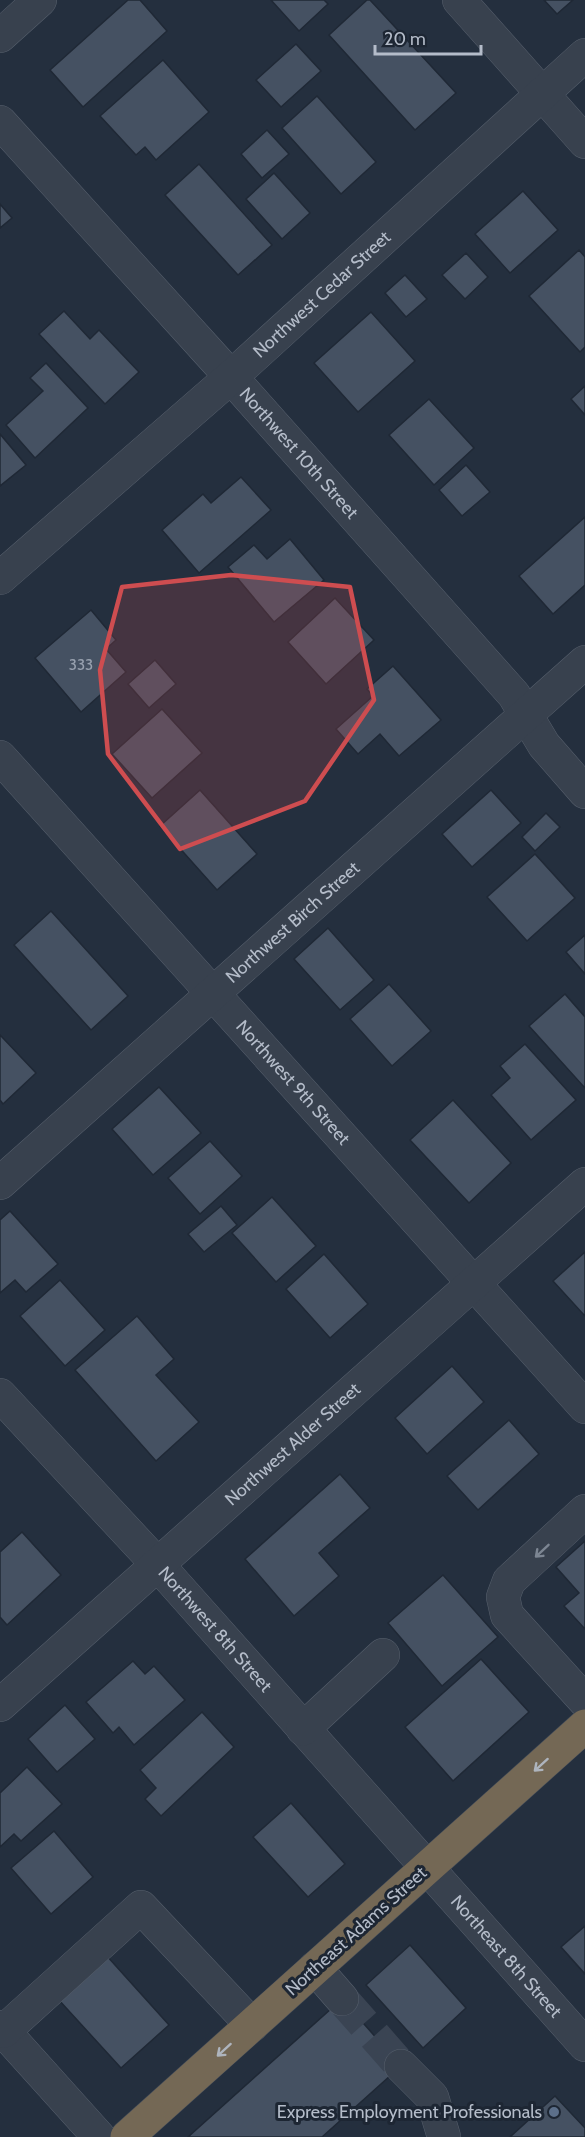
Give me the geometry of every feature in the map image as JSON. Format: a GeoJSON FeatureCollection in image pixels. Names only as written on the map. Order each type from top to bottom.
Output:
{"type":"FeatureCollection","features":[{"type":"Feature","properties":{"kind":"highway","name":"Northeast Adams Street"},"geometry":{"type":"LineString","coordinates":[[127,2137],[585,1726]]}},
{"type":"Feature","properties":{"kind":"street"},"geometry":{"type":"LineString","coordinates":[[0,36],[40,0]]}},
{"type":"Feature","properties":{"kind":"street"},"geometry":{"type":"LineString","coordinates":[[459,0],[585,142]]}},
{"type":"Feature","properties":{"kind":"street","name":"Northwest Cedar Street"},"geometry":{"type":"LineString","coordinates":[[0,578],[231,377],[585,55]]}},
{"type":"Feature","properties":{"kind":"street","name":"Northwest 10th Street"},"geometry":{"type":"LineString","coordinates":[[0,122],[514,694],[544,746],[585,792]]}},
{"type":"Feature","properties":{"kind":"street","name":"Northwest Birch Street"},"geometry":{"type":"LineString","coordinates":[[0,1183],[585,662]]}},
{"type":"Feature","properties":{"kind":"street","name":"Northwest 9th Street"},"geometry":{"type":"LineString","coordinates":[[0,758],[585,1407]]}},
{"type":"Feature","properties":{"kind":"street","name":"Northwest Alder Street"},"geometry":{"type":"LineString","coordinates":[[0,1705],[585,1184]]}},
{"type":"Feature","properties":{"kind":"street","name":"Northwest 8th Street"},"geometry":{"type":"LineString","coordinates":[[0,1395],[158,1565],[426,1868]]}},
{"type":"Feature","properties":{"kind":"street"},"geometry":{"type":"LineString","coordinates":[[585,1511],[509,1581],[502,1597],[507,1615],[585,1701]]}},
{"type":"Feature","properties":{"kind":"street"},"geometry":{"type":"LineString","coordinates":[[303,1729],[383,1655]]}},
{"type":"Feature","properties":{"kind":"street","name":"Northeast 8th Street"},"geometry":{"type":"LineString","coordinates":[[426,1868],[585,2045]]}},
{"type":"Feature","properties":{"kind":"street"},"geometry":{"type":"LineString","coordinates":[[99,2137],[2,2029],[141,1907],[252,2025]]}},
{"type":"Feature","properties":{"kind":"street"},"geometry":{"type":"LineString","coordinates":[[315,1968],[342,1999]]}},
{"type":"Feature","properties":{"kind":"street"},"geometry":{"type":"LineString","coordinates":[[402,2066],[432,2097],[444,2137]]}},
{"type":"Feature","properties":{"kind":"highlighted area"},"geometry":{"type":"Polygon","coordinates":[[[231,575],[350,587],[374,700],[305,801],[180,849],[108,754],[100,670],[122,587],[231,575]]]}},
{"type":"Feature","properties":{"kind":"building"},"geometry":{"type":"Polygon","coordinates":[[[128,0],[140,0],[167,31],[83,107],[50,70],[128,0]]]}},
{"type":"Feature","properties":{"kind":"building"},"geometry":{"type":"Polygon","coordinates":[[[271,0],[324,0],[328,4],[299,31],[271,0]]]}},
{"type":"Feature","properties":{"kind":"building"},"geometry":{"type":"Polygon","coordinates":[[[367,0],[370,0],[456,93],[415,130],[329,35],[367,0]]]}},
{"type":"Feature","properties":{"kind":"building"},"geometry":{"type":"Polygon","coordinates":[[[544,0],[573,0],[557,14],[544,0]]]}},
{"type":"Feature","properties":{"kind":"building"},"geometry":{"type":"Polygon","coordinates":[[[296,44],[321,71],[281,107],[256,80],[296,44]]]}},
{"type":"Feature","properties":{"kind":"building"},"geometry":{"type":"Polygon","coordinates":[[[163,60],[209,112],[156,160],[145,147],[136,155],[100,116],[163,60]]]}},
{"type":"Feature","properties":{"kind":"building"},"geometry":{"type":"Polygon","coordinates":[[[317,96],[376,162],[341,194],[282,128],[317,96]]]}},
{"type":"Feature","properties":{"kind":"building"},"geometry":{"type":"Polygon","coordinates":[[[267,130],[289,154],[262,178],[241,154],[267,130]]]}},
{"type":"Feature","properties":{"kind":"building"},"geometry":{"type":"Polygon","coordinates":[[[199,164],[272,245],[238,275],[165,195],[199,164]]]}},
{"type":"Feature","properties":{"kind":"building"},"geometry":{"type":"Polygon","coordinates":[[[274,173],[310,213],[282,239],[246,199],[274,173]]]}},
{"type":"Feature","properties":{"kind":"building"},"geometry":{"type":"Polygon","coordinates":[[[523,191],[558,230],[510,273],[475,234],[523,191]]]}},
{"type":"Feature","properties":{"kind":"building"},"geometry":{"type":"Polygon","coordinates":[[[0,204],[12,218],[0,228],[0,204]]]}},
{"type":"Feature","properties":{"kind":"building"},"geometry":{"type":"Polygon","coordinates":[[[579,250],[585,257],[585,347],[580,352],[529,296],[579,250]]]}},
{"type":"Feature","properties":{"kind":"building"},"geometry":{"type":"Polygon","coordinates":[[[466,253],[488,277],[465,299],[442,275],[466,253]]]}},
{"type":"Feature","properties":{"kind":"building"},"geometry":{"type":"Polygon","coordinates":[[[405,275],[427,299],[406,317],[385,293],[405,275]]]}},
{"type":"Feature","properties":{"kind":"building"},"geometry":{"type":"Polygon","coordinates":[[[64,311],[90,339],[99,330],[139,372],[105,404],[39,334],[64,311]]]}},
{"type":"Feature","properties":{"kind":"building"},"geometry":{"type":"Polygon","coordinates":[[[371,312],[415,361],[358,412],[314,363],[371,312]]]}},
{"type":"Feature","properties":{"kind":"building"},"geometry":{"type":"Polygon","coordinates":[[[46,363],[88,408],[35,458],[6,425],[43,391],[30,378],[46,363]]]}},
{"type":"Feature","properties":{"kind":"building"},"geometry":{"type":"Polygon","coordinates":[[[585,386],[585,415],[571,399],[585,386]]]}},
{"type":"Feature","properties":{"kind":"building"},"geometry":{"type":"Polygon","coordinates":[[[429,399],[474,448],[434,485],[389,435],[429,399]]]}},
{"type":"Feature","properties":{"kind":"building"},"geometry":{"type":"Polygon","coordinates":[[[0,434],[26,465],[0,486],[0,434]]]}},
{"type":"Feature","properties":{"kind":"building"},"geometry":{"type":"Polygon","coordinates":[[[466,465],[490,492],[462,516],[439,490],[466,465]]]}},
{"type":"Feature","properties":{"kind":"building"},"geometry":{"type":"Polygon","coordinates":[[[241,477],[271,510],[199,573],[162,530],[203,494],[211,503],[241,477]]]}},
{"type":"Feature","properties":{"kind":"building"},"geometry":{"type":"Polygon","coordinates":[[[585,517],[585,585],[553,614],[519,576],[585,517]]]}},
{"type":"Feature","properties":{"kind":"building"},"geometry":{"type":"Polygon","coordinates":[[[290,539],[324,580],[274,622],[228,567],[254,545],[267,559],[290,539]]]}},
{"type":"Feature","properties":{"kind":"building"},"geometry":{"type":"Polygon","coordinates":[[[335,598],[374,640],[326,684],[288,642],[335,598]]]}},
{"type":"Feature","properties":{"kind":"building"},"geometry":{"type":"Polygon","coordinates":[[[91,610],[116,640],[106,649],[126,672],[81,712],[35,658],[91,610]]]}},
{"type":"Feature","properties":{"kind":"building"},"geometry":{"type":"Polygon","coordinates":[[[155,660],[176,684],[149,708],[128,684],[155,660]]]}},
{"type":"Feature","properties":{"kind":"building"},"geometry":{"type":"Polygon","coordinates":[[[393,666],[441,720],[399,756],[380,734],[358,754],[336,729],[373,696],[367,689],[393,666]]]}},
{"type":"Feature","properties":{"kind":"building"},"geometry":{"type":"Polygon","coordinates":[[[162,709],[202,753],[152,798],[112,754],[162,709]]]}},
{"type":"Feature","properties":{"kind":"building"},"geometry":{"type":"Polygon","coordinates":[[[200,790],[257,854],[217,890],[160,826],[200,790]]]}},
{"type":"Feature","properties":{"kind":"building"},"geometry":{"type":"Polygon","coordinates":[[[491,790],[521,823],[472,867],[442,834],[491,790]]]}},
{"type":"Feature","properties":{"kind":"building"},"geometry":{"type":"Polygon","coordinates":[[[546,813],[560,827],[535,851],[522,837],[546,813]]]}},
{"type":"Feature","properties":{"kind":"building"},"geometry":{"type":"Polygon","coordinates":[[[535,854],[575,898],[527,941],[487,897],[535,854]]]}},
{"type":"Feature","properties":{"kind":"building"},"geometry":{"type":"Polygon","coordinates":[[[51,911],[128,996],[91,1030],[14,945],[51,911]]]}},
{"type":"Feature","properties":{"kind":"building"},"geometry":{"type":"Polygon","coordinates":[[[328,928],[374,980],[340,1010],[294,959],[328,928]]]}},
{"type":"Feature","properties":{"kind":"building"},"geometry":{"type":"Polygon","coordinates":[[[585,935],[585,974],[566,952],[585,935]]]}},
{"type":"Feature","properties":{"kind":"building"},"geometry":{"type":"Polygon","coordinates":[[[389,984],[431,1031],[392,1066],[350,1019],[389,984]]]}},
{"type":"Feature","properties":{"kind":"building"},"geometry":{"type":"Polygon","coordinates":[[[565,994],[585,1017],[585,1088],[529,1026],[565,994]]]}},
{"type":"Feature","properties":{"kind":"building"},"geometry":{"type":"Polygon","coordinates":[[[0,1035],[36,1073],[3,1104],[0,1100],[0,1035]]]}},
{"type":"Feature","properties":{"kind":"building"},"geometry":{"type":"Polygon","coordinates":[[[525,1044],[576,1100],[531,1140],[491,1095],[510,1078],[500,1066],[525,1044]]]}},
{"type":"Feature","properties":{"kind":"building"},"geometry":{"type":"Polygon","coordinates":[[[159,1087],[201,1133],[153,1175],[112,1129],[159,1087]]]}},
{"type":"Feature","properties":{"kind":"building"},"geometry":{"type":"Polygon","coordinates":[[[453,1100],[511,1163],[469,1203],[410,1140],[453,1100]]]}},
{"type":"Feature","properties":{"kind":"building"},"geometry":{"type":"Polygon","coordinates":[[[210,1141],[242,1176],[200,1214],[168,1178],[210,1141]]]}},
{"type":"Feature","properties":{"kind":"building"},"geometry":{"type":"Polygon","coordinates":[[[272,1197],[316,1246],[276,1282],[232,1233],[272,1197]]]}},
{"type":"Feature","properties":{"kind":"building"},"geometry":{"type":"Polygon","coordinates":[[[221,1206],[237,1225],[204,1252],[188,1234],[221,1206]]]}},
{"type":"Feature","properties":{"kind":"building"},"geometry":{"type":"Polygon","coordinates":[[[10,1211],[58,1264],[26,1292],[15,1280],[0,1293],[0,1220],[10,1211]]]}},
{"type":"Feature","properties":{"kind":"building"},"geometry":{"type":"Polygon","coordinates":[[[585,1252],[585,1316],[553,1281],[585,1252]]]}},
{"type":"Feature","properties":{"kind":"building"},"geometry":{"type":"Polygon","coordinates":[[[324,1254],[368,1304],[330,1338],[286,1289],[324,1254]]]}},
{"type":"Feature","properties":{"kind":"building"},"geometry":{"type":"Polygon","coordinates":[[[60,1280],[105,1330],[65,1366],[20,1316],[60,1280]]]}},
{"type":"Feature","properties":{"kind":"building"},"geometry":{"type":"Polygon","coordinates":[[[137,1316],[174,1359],[156,1375],[199,1422],[156,1461],[75,1370],[137,1316]]]}},
{"type":"Feature","properties":{"kind":"building"},"geometry":{"type":"Polygon","coordinates":[[[452,1366],[484,1402],[427,1454],[395,1418],[452,1366]]]}},
{"type":"Feature","properties":{"kind":"building"},"geometry":{"type":"Polygon","coordinates":[[[509,1420],[539,1454],[478,1510],[447,1476],[509,1420]]]}},
{"type":"Feature","properties":{"kind":"building"},"geometry":{"type":"Polygon","coordinates":[[[340,1474],[370,1508],[319,1553],[339,1576],[294,1616],[245,1559],[340,1474]]]}},
{"type":"Feature","properties":{"kind":"building"},"geometry":{"type":"Polygon","coordinates":[[[22,1532],[61,1575],[7,1625],[0,1617],[0,1552],[22,1532]]]}},
{"type":"Feature","properties":{"kind":"building"},"geometry":{"type":"Polygon","coordinates":[[[585,1541],[585,1629],[564,1606],[579,1593],[556,1567],[585,1541]]]}},
{"type":"Feature","properties":{"kind":"building"},"geometry":{"type":"Polygon","coordinates":[[[443,1575],[498,1637],[442,1686],[388,1623],[443,1575]]]}},
{"type":"Feature","properties":{"kind":"building"},"geometry":{"type":"Polygon","coordinates":[[[481,1659],[529,1712],[453,1781],[405,1727],[481,1659]]]}},
{"type":"Feature","properties":{"kind":"building"},"geometry":{"type":"Polygon","coordinates":[[[133,1661],[145,1674],[154,1666],[185,1700],[134,1745],[119,1727],[113,1733],[86,1702],[133,1661]]]}},
{"type":"Feature","properties":{"kind":"building"},"geometry":{"type":"Polygon","coordinates":[[[65,1705],[95,1739],[57,1772],[28,1739],[65,1705]]]}},
{"type":"Feature","properties":{"kind":"building"},"geometry":{"type":"Polygon","coordinates":[[[202,1712],[234,1747],[161,1816],[145,1799],[156,1788],[140,1770],[202,1712]]]}},
{"type":"Feature","properties":{"kind":"building"},"geometry":{"type":"Polygon","coordinates":[[[27,1767],[62,1804],[21,1841],[14,1834],[0,1847],[0,1793],[27,1767]]]}},
{"type":"Feature","properties":{"kind":"building"},"geometry":{"type":"Polygon","coordinates":[[[291,1803],[345,1864],[308,1897],[253,1837],[291,1803]]]}},
{"type":"Feature","properties":{"kind":"building"},"geometry":{"type":"Polygon","coordinates":[[[54,1831],[93,1877],[51,1914],[11,1868],[54,1831]]]}},
{"type":"Feature","properties":{"kind":"building"},"geometry":{"type":"Polygon","coordinates":[[[585,1926],[585,1974],[561,1947],[585,1926]]]}},
{"type":"Feature","properties":{"kind":"building"},"geometry":{"type":"Polygon","coordinates":[[[410,1945],[466,2008],[423,2048],[366,1985],[410,1945]]]}},
{"type":"Feature","properties":{"kind":"building"},"geometry":{"type":"Polygon","coordinates":[[[106,1955],[169,2025],[121,2068],[58,1999],[106,1955]]]}},
{"type":"Feature","properties":{"kind":"building"},"geometry":{"type":"Polygon","coordinates":[[[342,1999],[401,2066],[322,2137],[188,2137],[342,1999]]]}},
{"type":"Feature","properties":{"kind":"building","name":"Express Employment Professionals"},"geometry":{"type":"Polygon","coordinates":[[[555,2096],[585,2128],[585,2137],[510,2137],[555,2096]]]}},
{"type":"Feature","properties":{"kind":"tunnel"},"geometry":{"type":"LineString","coordinates":[[342,1999],[401,2066]]}},
{"type":"Feature","properties":{"kind":"place","name":"Express Employment Professionals"},"geometry":{"type":"Point","coordinates":[554,2112]}}]}
